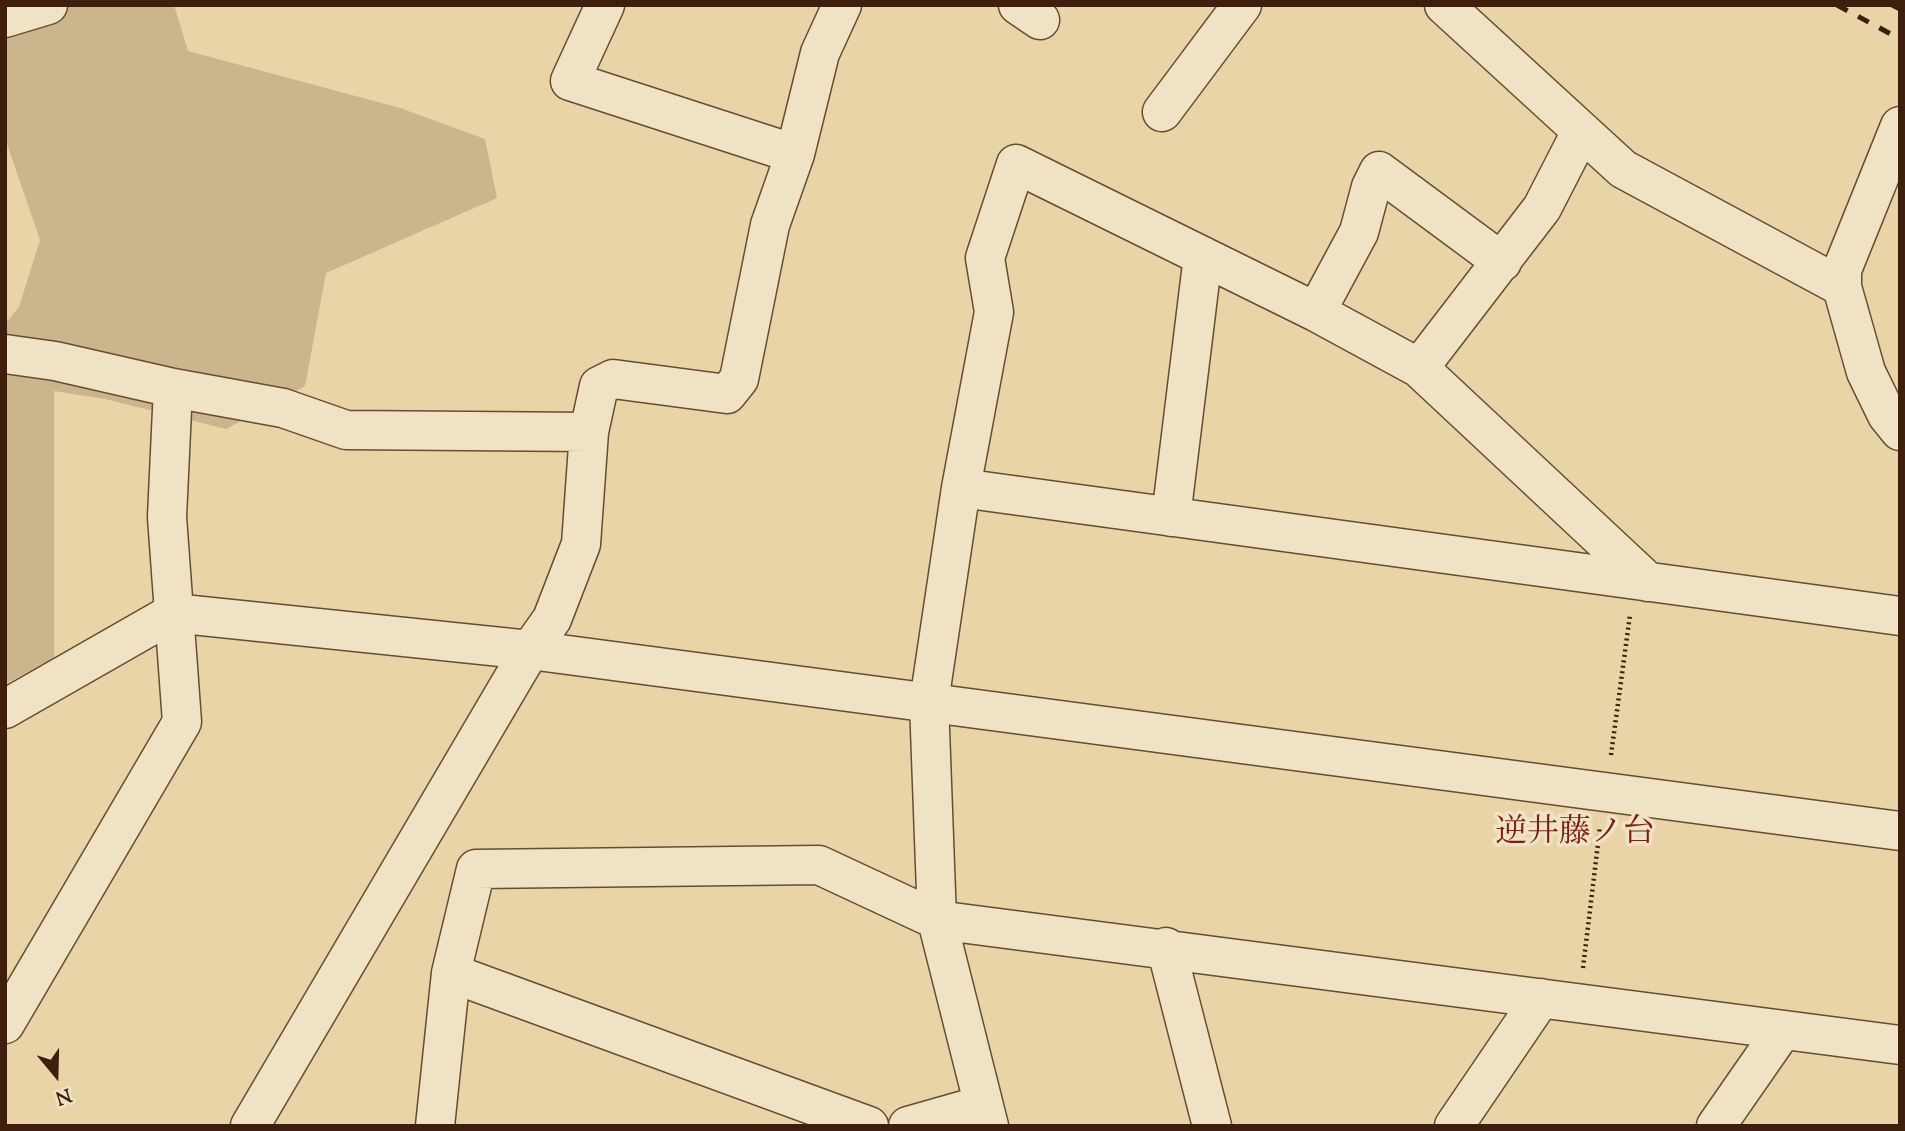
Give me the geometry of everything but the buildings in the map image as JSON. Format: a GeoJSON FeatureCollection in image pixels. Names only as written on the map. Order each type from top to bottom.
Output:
{"type":"FeatureCollection","features":[{"type":"Feature","properties":{"kind":"street"},"geometry":{"type":"LineString","coordinates":[[5,18],[48,5]]}},
{"type":"Feature","properties":{"kind":"street"},"geometry":{"type":"LineString","coordinates":[[605,5],[570,81],[795,154]]}},
{"type":"Feature","properties":{"kind":"street"},"geometry":{"type":"LineString","coordinates":[[250,1126],[530,650],[552,619],[581,544],[589,432],[599,386],[613,379],[727,394],[739,379],[770,225],[795,154],[820,53],[842,5]]}},
{"type":"Feature","properties":{"kind":"street"},"geometry":{"type":"LineString","coordinates":[[1163,112],[1242,5]]}},
{"type":"Feature","properties":{"kind":"street"},"geometry":{"type":"LineString","coordinates":[[1444,5],[1623,169],[1842,286]]}},
{"type":"Feature","properties":{"kind":"street"},"geometry":{"type":"LineString","coordinates":[[1900,126],[1842,270],[1842,286],[1866,372],[1887,415],[1900,431]]}},
{"type":"Feature","properties":{"kind":"street"},"geometry":{"type":"LineString","coordinates":[[1419,368],[1542,208],[1581,132]]}},
{"type":"Feature","properties":{"kind":"street"},"geometry":{"type":"LineString","coordinates":[[908,1126],[986,1115],[937,920],[929,702],[961,488],[994,312],[985,258],[1016,164],[1316,312],[1419,368],[1641,581]]}},
{"type":"Feature","properties":{"kind":"street"},"geometry":{"type":"LineString","coordinates":[[1316,312],[1359,232],[1371,187],[1379,172],[1502,262]]}},
{"type":"Feature","properties":{"kind":"street"},"geometry":{"type":"LineString","coordinates":[[1171,517],[1203,256]]}},
{"type":"Feature","properties":{"kind":"street"},"geometry":{"type":"LineString","coordinates":[[5,354],[55,361],[173,388],[283,408],[346,430],[589,432]]}},
{"type":"Feature","properties":{"kind":"street"},"geometry":{"type":"LineString","coordinates":[[5,1024],[182,722],[167,517],[173,388]]}},
{"type":"Feature","properties":{"kind":"street"},"geometry":{"type":"LineString","coordinates":[[961,488],[1900,615]]}},
{"type":"Feature","properties":{"kind":"street"},"geometry":{"type":"LineString","coordinates":[[5,709],[173,613],[530,650],[1900,831]]}},
{"type":"Feature","properties":{"kind":"street"},"geometry":{"type":"LineString","coordinates":[[435,1126],[451,973],[476,869],[818,865],[937,920],[1166,947],[1900,1045]]}},
{"type":"Feature","properties":{"kind":"street"},"geometry":{"type":"LineString","coordinates":[[1166,947],[1212,1126]]}},
{"type":"Feature","properties":{"kind":"street"},"geometry":{"type":"LineString","coordinates":[[451,973],[869,1126]]}},
{"type":"Feature","properties":{"kind":"street"},"geometry":{"type":"LineString","coordinates":[[1454,1126],[1541,998]]}},
{"type":"Feature","properties":{"kind":"street"},"geometry":{"type":"LineString","coordinates":[[1717,1126],[1782,1031]]}},
{"type":"Feature","properties":{"kind":"path"},"geometry":{"type":"LineString","coordinates":[[1611,757],[1641,581]]}},
{"type":"Feature","properties":{"kind":"path"},"geometry":{"type":"LineString","coordinates":[[1579,1004],[1601,816]]}},
{"type":"Feature","properties":{"kind":"shaded area"},"geometry":{"type":"Polygon","coordinates":[[[5,5],[174,5],[188,51],[400,108],[485,139],[497,198],[326,273],[305,386],[226,429],[105,399],[54,391],[54,658],[5,684],[5,324],[19,307],[40,240],[5,138],[5,5]]]}},
{"type":"Feature","properties":{"kind":"railway"},"geometry":{"type":"LineString","coordinates":[[1837,5],[1900,39]]}},
{"type":"Feature","properties":{"kind":"railway"},"geometry":{"type":"LineString","coordinates":[[1892,5],[1900,9]]}},
{"type":"Feature","properties":{"kind":"district","name":"逆井藤ノ台"},"geometry":{"type":"Point","coordinates":[1575,836]}}]}
